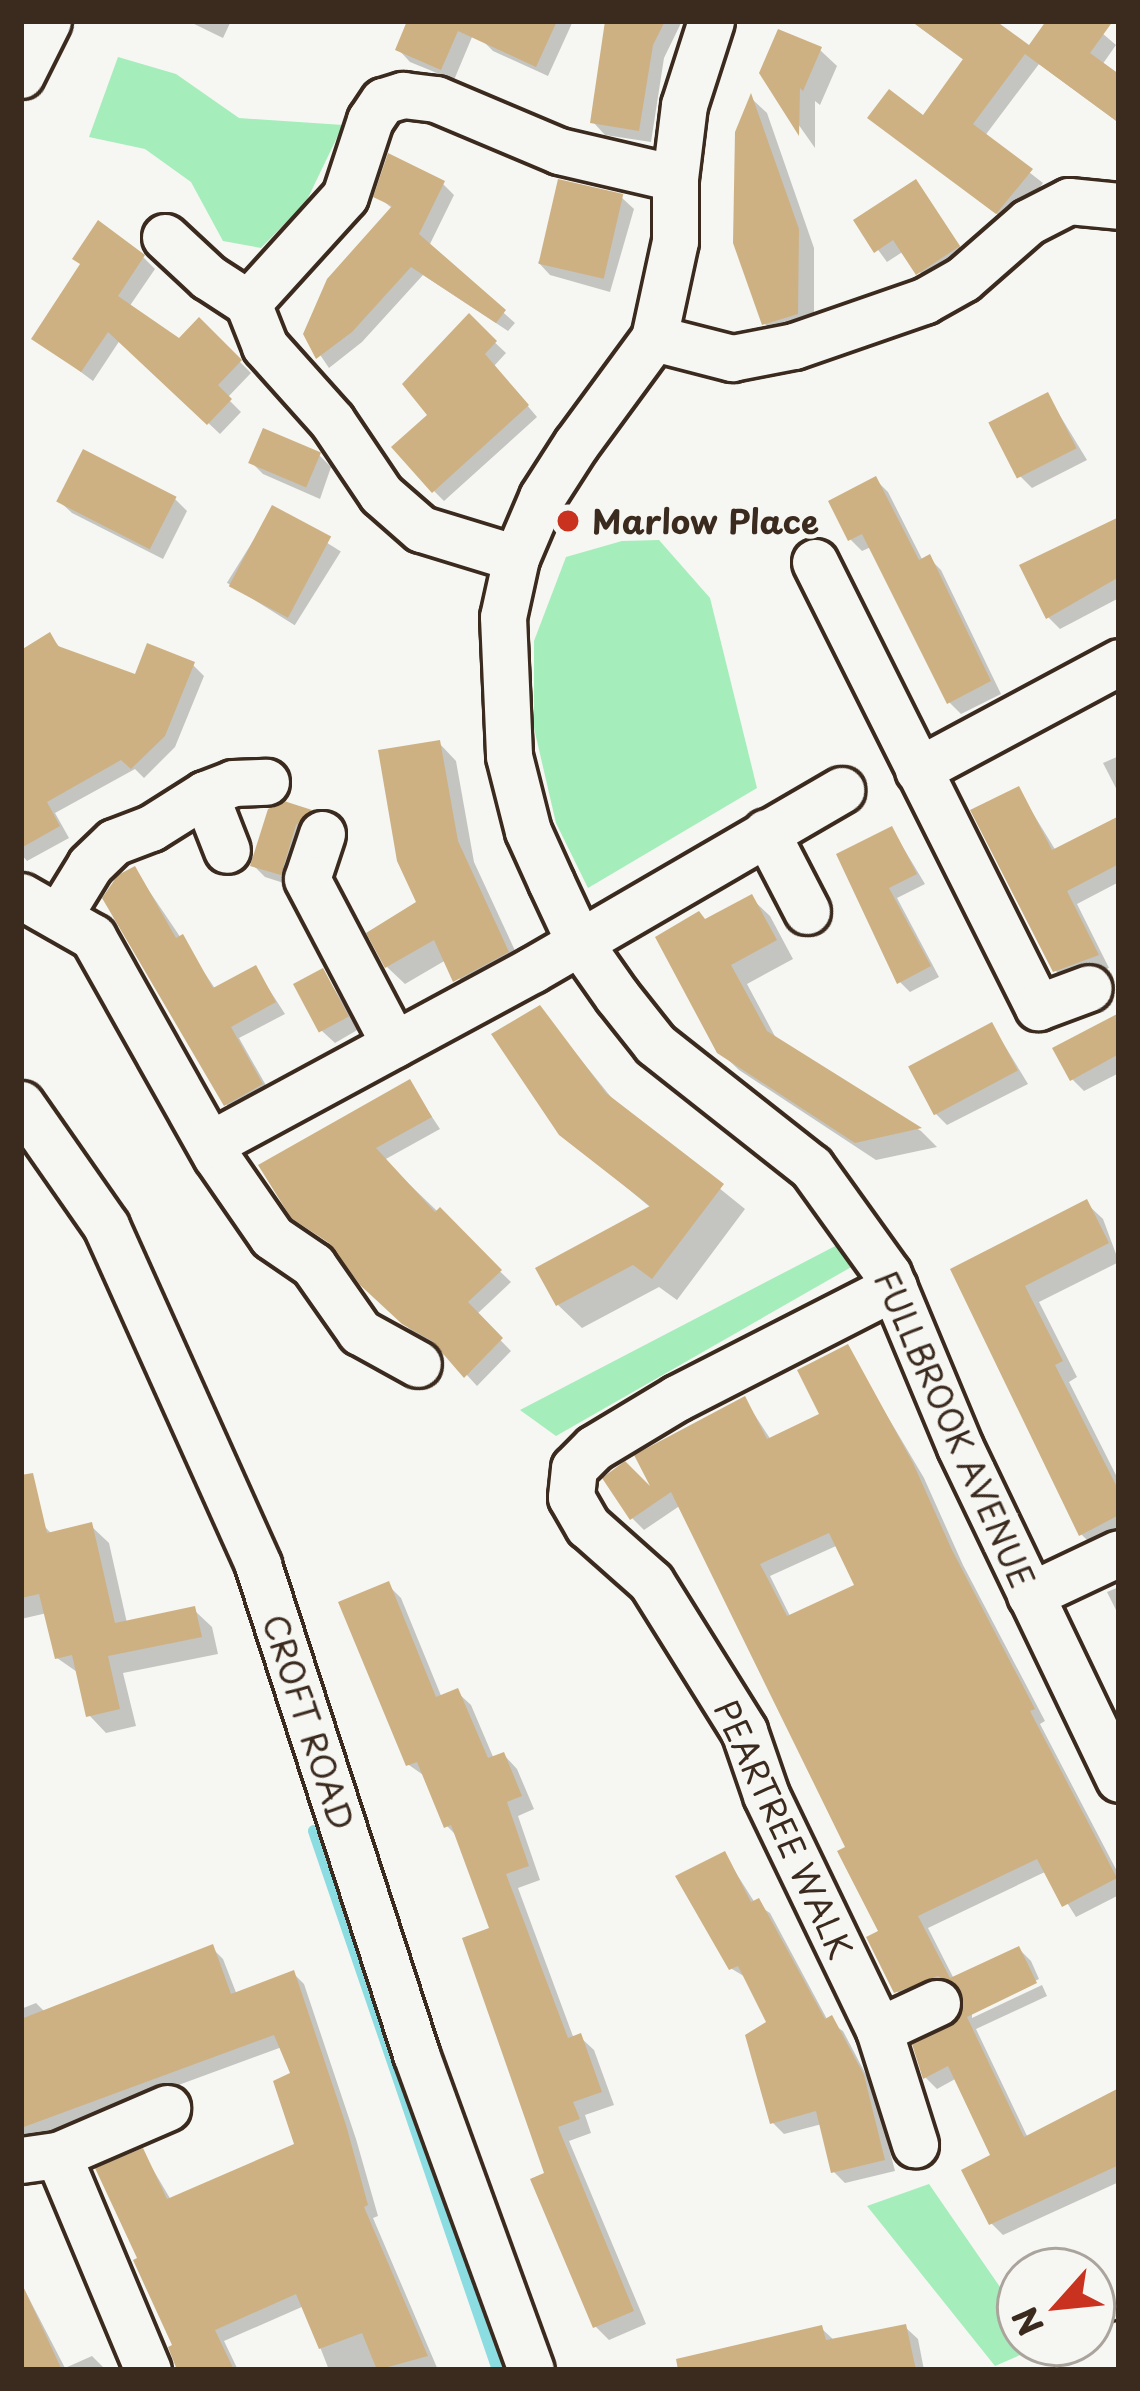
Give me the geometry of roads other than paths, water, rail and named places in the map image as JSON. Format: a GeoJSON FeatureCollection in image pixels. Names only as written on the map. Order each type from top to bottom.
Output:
{"type":"FeatureCollection","features":[{"type":"Feature","properties":{"kind":"street"},"geometry":{"type":"LineString","coordinates":[[21,75],[48,21]]}},
{"type":"Feature","properties":{"kind":"street","name":"FULLBROOK AVENUE"},"geometry":{"type":"LineString","coordinates":[[711,21],[684,105],[674,178],[675,242],[654,338],[542,497],[516,558],[503,617],[509,756],[528,831],[579,942],[655,1044],[811,1167],[839,1200],[894,1287],[959,1447],[1119,1779]]}},
{"type":"Feature","properties":{"kind":"street"},"geometry":{"type":"LineString","coordinates":[[248,303],[345,196],[370,120],[383,101],[403,95],[436,99],[559,151],[674,178]]}},
{"type":"Feature","properties":{"kind":"street"},"geometry":{"type":"LineString","coordinates":[[654,338],[732,358],[794,346],[924,301],[963,279],[1028,222],[1069,201],[1119,206]]}},
{"type":"Feature","properties":{"kind":"street"},"geometry":{"type":"LineString","coordinates":[[165,237],[208,277],[248,303],[265,346],[332,421],[381,494],[421,529],[516,558]]}},
{"type":"Feature","properties":{"kind":"street"},"geometry":{"type":"LineString","coordinates":[[814,562],[1037,1006],[1089,988]]}},
{"type":"Feature","properties":{"kind":"street"},"geometry":{"type":"LineString","coordinates":[[918,770],[1119,662]]}},
{"type":"Feature","properties":{"kind":"street"},"geometry":{"type":"LineString","coordinates":[[266,782],[233,783],[206,794],[151,829],[114,842],[40,905],[93,937],[210,1144],[272,1237],[313,1265],[360,1332],[418,1364]]}},
{"type":"Feature","properties":{"kind":"street"},"geometry":{"type":"LineString","coordinates":[[210,1144],[579,942],[841,790]]}},
{"type":"Feature","properties":{"kind":"street"},"geometry":{"type":"LineString","coordinates":[[206,794],[227,850]]}},
{"type":"Feature","properties":{"kind":"street"},"geometry":{"type":"LineString","coordinates":[[766,832],[807,910]]}},
{"type":"Feature","properties":{"kind":"street"},"geometry":{"type":"LineString","coordinates":[[322,834],[307,878],[394,1044]]}},
{"type":"Feature","properties":{"kind":"street","name":"CROFT ROAD"},"geometry":{"type":"LineString","coordinates":[[21,1105],[106,1226],[258,1565],[416,2054],[531,2370]]}},
{"type":"Feature","properties":{"kind":"street","name":"PEARTREE WALK"},"geometry":{"type":"LineString","coordinates":[[894,1287],[677,1398],[594,1448],[574,1468],[571,1497],[588,1526],[651,1582],[744,1731],[766,1795],[880,2030],[915,2144]]}},
{"type":"Feature","properties":{"kind":"street"},"geometry":{"type":"LineString","coordinates":[[1030,1595],[1119,1553]]}},
{"type":"Feature","properties":{"kind":"street"},"geometry":{"type":"LineString","coordinates":[[880,2030],[937,2003]]}},
{"type":"Feature","properties":{"kind":"street"},"geometry":{"type":"LineString","coordinates":[[148,2370],[39,2157],[167,2108]]}},
{"type":"Feature","properties":{"kind":"street"},"geometry":{"type":"LineString","coordinates":[[1082,2370],[1119,2344]]}},
{"type":"Feature","properties":{"kind":"waterway"},"geometry":{"type":"LineString","coordinates":[[314,1831],[498,2370]]}},
{"type":"Feature","properties":{"kind":"place","name":"Marlow Place"},"geometry":{"type":"Point","coordinates":[568,521]}}]}
